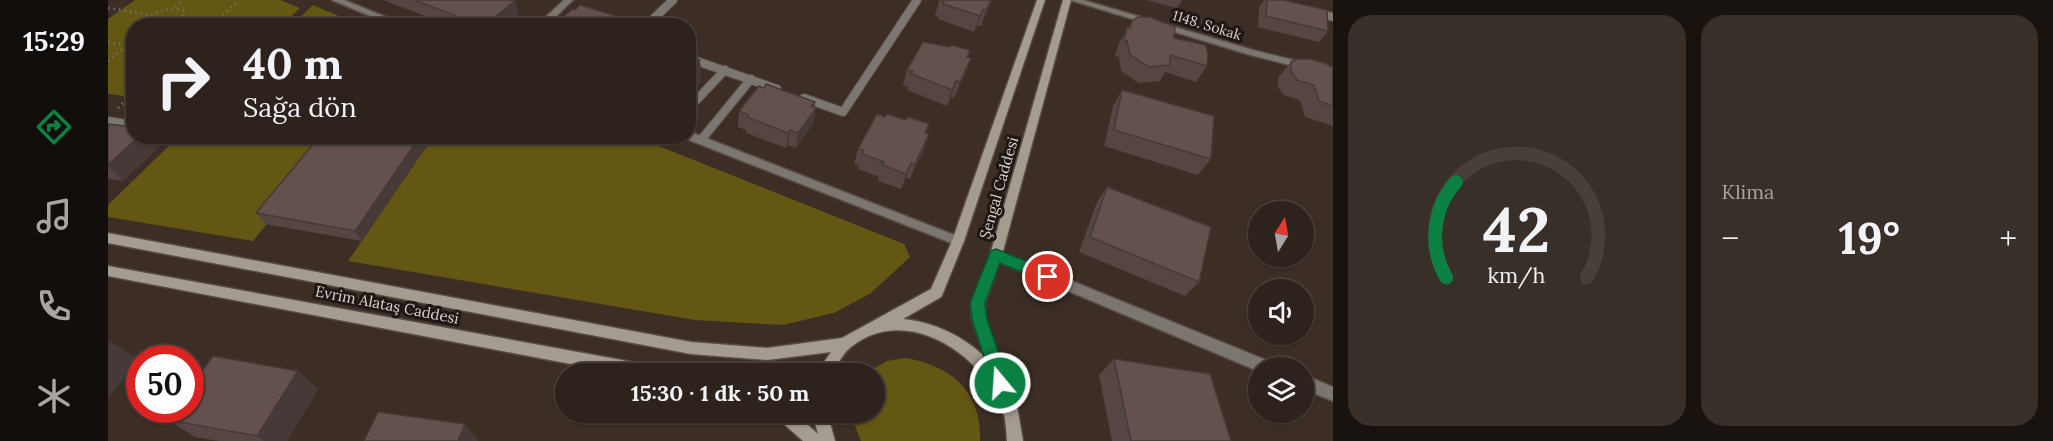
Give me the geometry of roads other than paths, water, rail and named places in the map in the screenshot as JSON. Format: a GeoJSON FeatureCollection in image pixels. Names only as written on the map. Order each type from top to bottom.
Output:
{"type":"FeatureCollection","features":[{"type":"Feature","properties":{"kind":"main road"},"geometry":{"type":"LineString","coordinates":[[828,363],[843,344],[860,333],[879,326],[936,293],[958,241],[1041,0]]}},
{"type":"Feature","properties":{"kind":"main road","name":"Şengal Caddesi"},"geometry":{"type":"LineString","coordinates":[[1000,383],[979,319],[978,303],[996,255],[1067,0]]}},
{"type":"Feature","properties":{"kind":"main road"},"geometry":{"type":"LineString","coordinates":[[108,238],[691,348],[766,354],[843,344]]}},
{"type":"Feature","properties":{"kind":"main road","name":"Evrim Alataş Caddesi"},"geometry":{"type":"LineString","coordinates":[[108,271],[601,363]]}},
{"type":"Feature","properties":{"kind":"main road"},"geometry":{"type":"LineString","coordinates":[[879,326],[907,325],[936,331],[963,345],[987,365],[1000,383],[1013,414],[1016,424],[1015,441]]}},
{"type":"Feature","properties":{"kind":"main road"},"geometry":{"type":"LineString","coordinates":[[793,423],[814,441]]}},
{"type":"Feature","properties":{"kind":"main road"},"geometry":{"type":"LineString","coordinates":[[822,423],[827,441]]}},
{"type":"Feature","properties":{"kind":"street"},"geometry":{"type":"LineString","coordinates":[[336,0],[383,18]]}},
{"type":"Feature","properties":{"kind":"street"},"geometry":{"type":"LineString","coordinates":[[549,18],[569,0]]}},
{"type":"Feature","properties":{"kind":"street","name":"1148. Sokak"},"geometry":{"type":"LineString","coordinates":[[1074,0],[1250,52],[1333,73]]}},
{"type":"Feature","properties":{"kind":"street"},"geometry":{"type":"LineString","coordinates":[[696,138],[958,241]]}},
{"type":"Feature","properties":{"kind":"street"},"geometry":{"type":"LineString","coordinates":[[996,255],[1248,360]]}},
{"type":"Feature","properties":{"kind":"street"},"geometry":{"type":"LineString","coordinates":[[1314,386],[1333,394]]}},
{"type":"Feature","properties":{"kind":"lane"},"geometry":{"type":"LineString","coordinates":[[654,18],[673,0]]}},
{"type":"Feature","properties":{"kind":"lane"},"geometry":{"type":"LineString","coordinates":[[792,94],[843,112],[917,0]]}},
{"type":"Feature","properties":{"kind":"lane"},"geometry":{"type":"LineString","coordinates":[[1313,12],[1333,17]]}},
{"type":"Feature","properties":{"kind":"lane"},"geometry":{"type":"LineString","coordinates":[[696,61],[781,90]]}},
{"type":"Feature","properties":{"kind":"lane"},"geometry":{"type":"LineString","coordinates":[[696,100],[724,70]]}},
{"type":"Feature","properties":{"kind":"lane"},"geometry":{"type":"LineString","coordinates":[[701,140],[751,80]]}},
{"type":"Feature","properties":{"kind":"lane"},"geometry":{"type":"LineString","coordinates":[[108,122],[126,124]]}}]}
